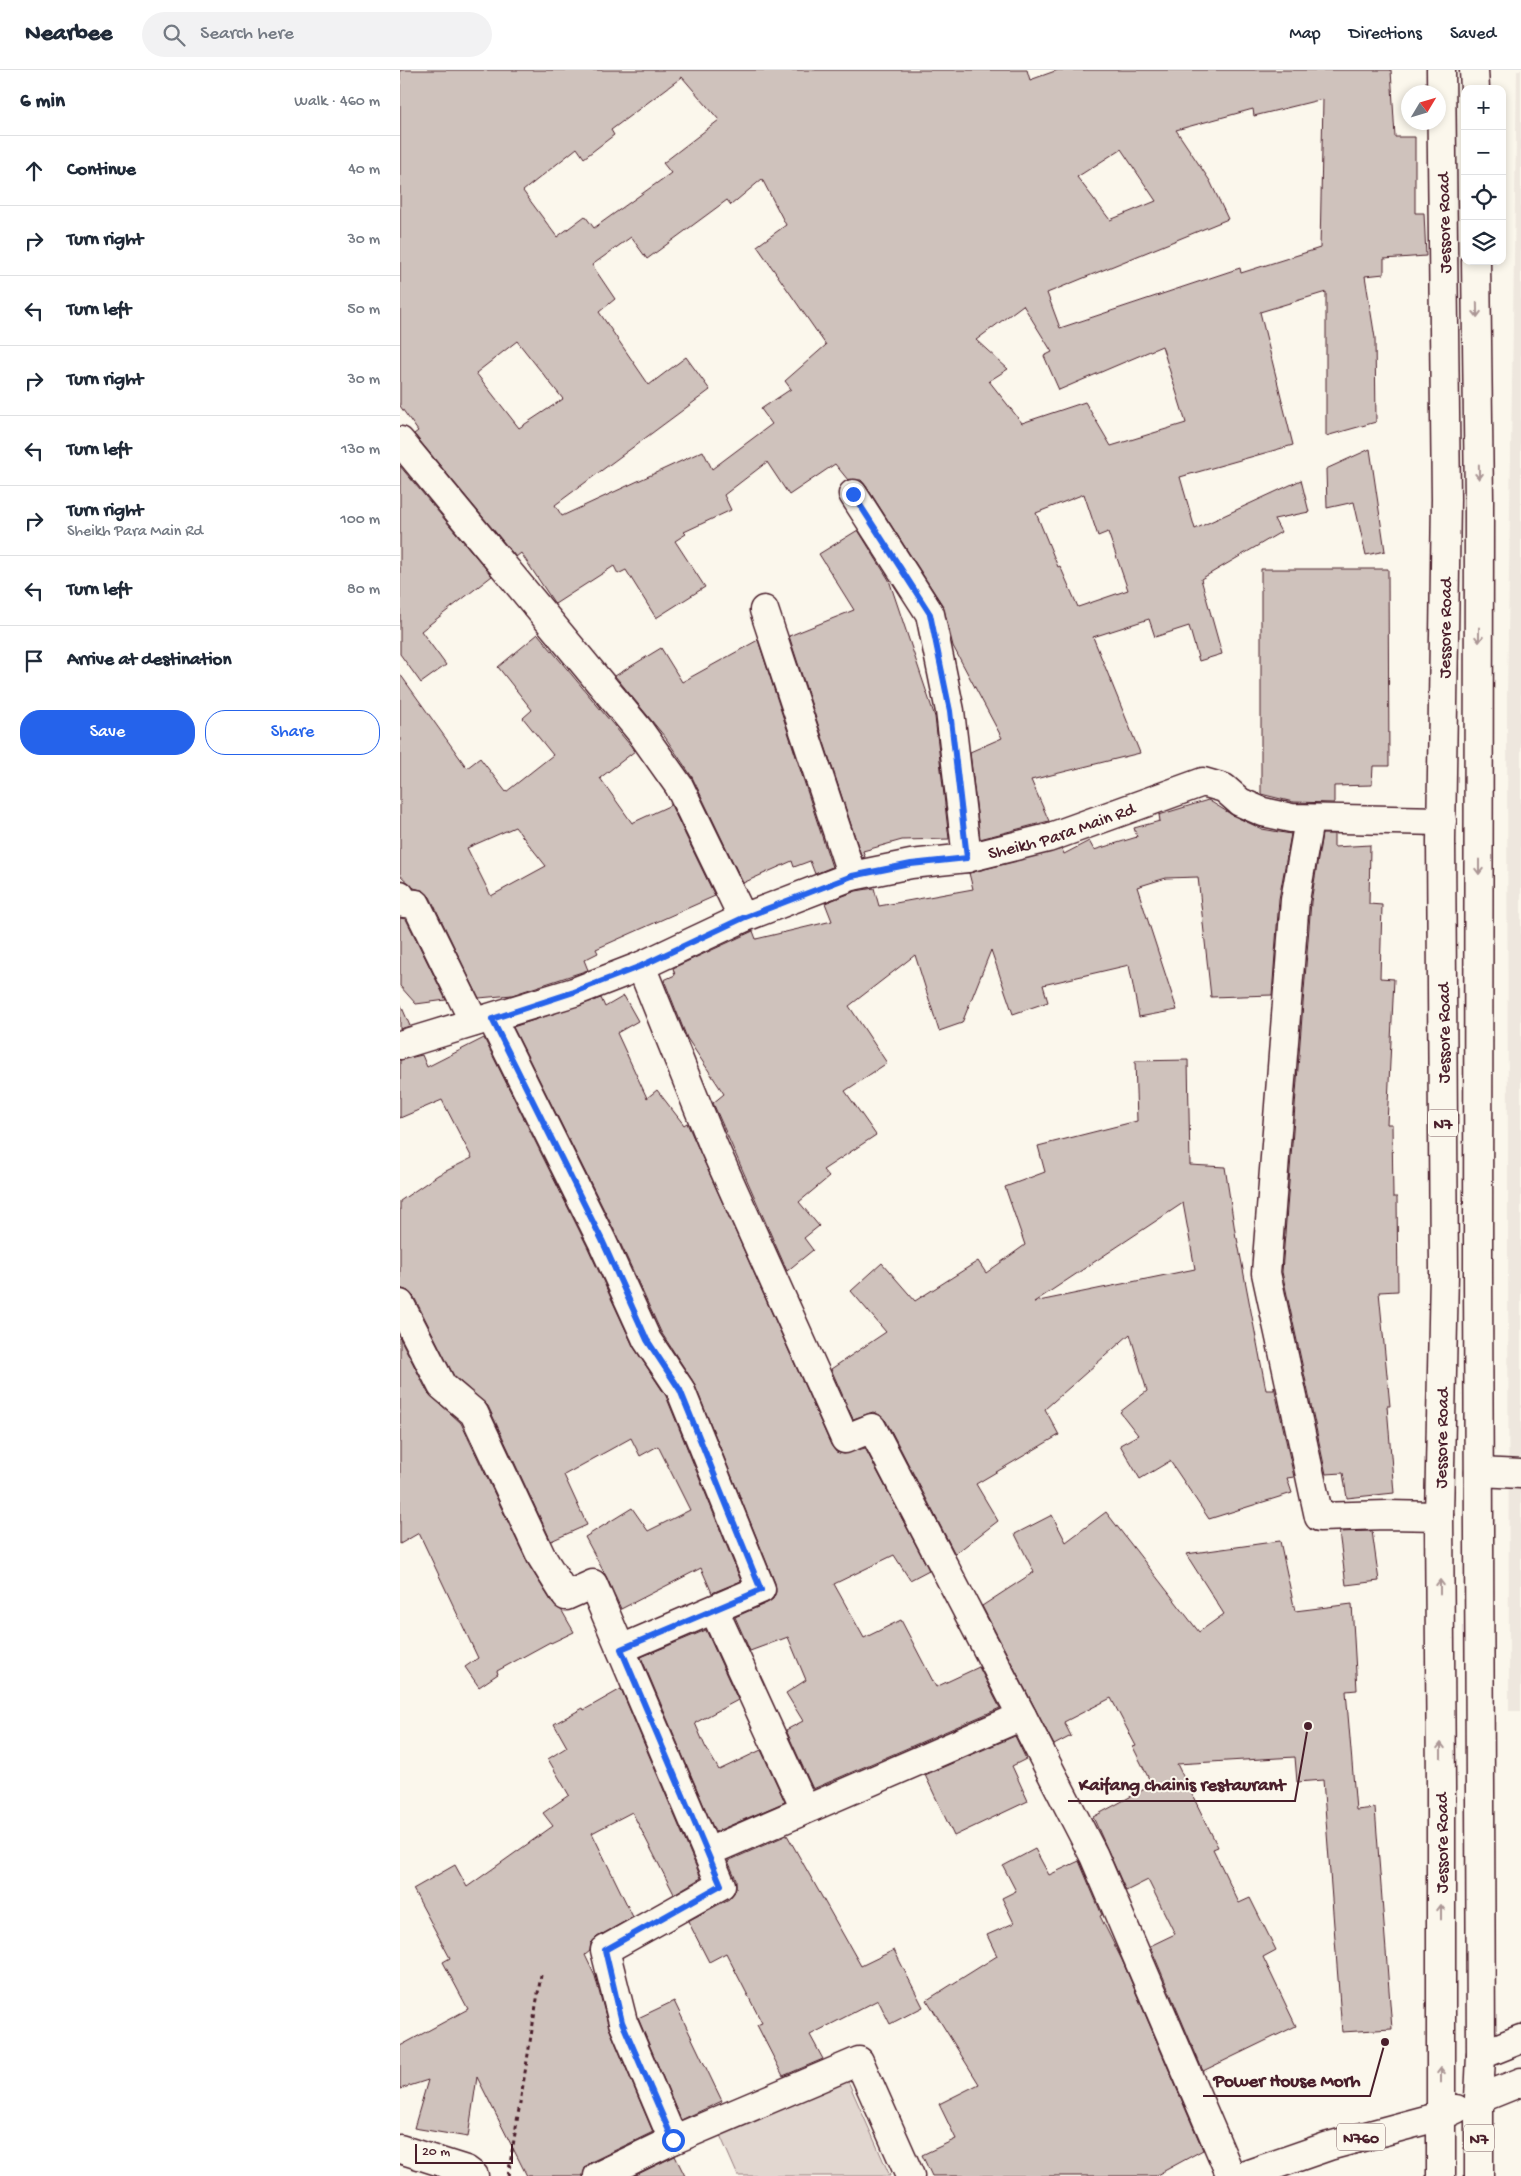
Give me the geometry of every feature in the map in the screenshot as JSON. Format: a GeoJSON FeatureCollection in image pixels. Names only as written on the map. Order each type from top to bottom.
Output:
{"type":"FeatureCollection","features":[{"type":"Feature","properties":{"kind":"main road","name":"Jessore Road"},"geometry":{"type":"LineString","coordinates":[[1440,2176],[1441,1777],[1439,1516],[1444,1273],[1442,819],[1446,499],[1441,70]]}},
{"type":"Feature","properties":{"kind":"main road"},"geometry":{"type":"LineString","coordinates":[[1474,70],[1475,85]]}},
{"type":"Feature","properties":{"kind":"main road","name":"N7"},"geometry":{"type":"LineString","coordinates":[[1476,265],[1479,792],[1478,1272],[1481,2055],[1478,2099],[1479,2176]]}},
{"type":"Feature","properties":{"kind":"main road"},"geometry":{"type":"LineString","coordinates":[[400,441],[640,731],[679,786],[743,918]]}},
{"type":"Feature","properties":{"kind":"main road"},"geometry":{"type":"LineString","coordinates":[[853,494],[930,614],[950,711],[967,858]]}},
{"type":"Feature","properties":{"kind":"main road"},"geometry":{"type":"LineString","coordinates":[[764,610],[852,876]]}},
{"type":"Feature","properties":{"kind":"main road","name":"Sheikh Para Main Rd"},"geometry":{"type":"LineString","coordinates":[[402,1042],[574,992],[641,966],[743,918],[852,876],[911,864],[967,858],[1048,838],[1203,782],[1224,788],[1240,802],[1264,812],[1291,818],[1309,820],[1442,819]]}},
{"type":"Feature","properties":{"kind":"main road"},"geometry":{"type":"LineString","coordinates":[[1479,792],[1442,819],[1479,839]]}},
{"type":"Feature","properties":{"kind":"main road"},"geometry":{"type":"LineString","coordinates":[[1309,820],[1295,900],[1266,1274],[1318,1517],[1439,1516]]}},
{"type":"Feature","properties":{"kind":"main road"},"geometry":{"type":"LineString","coordinates":[[400,896],[404,903],[416,904],[483,1020],[602,1240],[647,1340],[680,1390],[761,1590],[621,1649]]}},
{"type":"Feature","properties":{"kind":"main road"},"geometry":{"type":"LineString","coordinates":[[641,966],[714,1147],[845,1439],[872,1428],[1094,1856],[1231,2176]]}},
{"type":"Feature","properties":{"kind":"main road"},"geometry":{"type":"LineString","coordinates":[[400,1304],[442,1386],[474,1413],[546,1564],[566,1596],[593,1584],[721,1885],[605,1950],[622,2022],[673,2140]]}},
{"type":"Feature","properties":{"kind":"main road"},"geometry":{"type":"LineString","coordinates":[[1480,1472],[1521,1474]]}},
{"type":"Feature","properties":{"kind":"main road"},"geometry":{"type":"LineString","coordinates":[[714,1610],[806,1809]]}},
{"type":"Feature","properties":{"kind":"main road"},"geometry":{"type":"LineString","coordinates":[[708,1852],[1022,1716]]}},
{"type":"Feature","properties":{"kind":"main road"},"geometry":{"type":"LineString","coordinates":[[1481,2055],[1521,2039]]}},
{"type":"Feature","properties":{"kind":"main road"},"geometry":{"type":"LineString","coordinates":[[598,2176],[673,2140],[859,2061],[910,2176]]}},
{"type":"Feature","properties":{"kind":"main road"},"geometry":{"type":"LineString","coordinates":[[1478,2099],[1521,2082]]}},
{"type":"Feature","properties":{"kind":"main road","name":"N760"},"geometry":{"type":"LineString","coordinates":[[1243,2176],[1329,2146],[1440,2116],[1478,2099]]}},
{"type":"Feature","properties":{"kind":"main road"},"geometry":{"type":"LineString","coordinates":[[400,2149],[466,2170],[474,2176]]}},
{"type":"Feature","properties":{"kind":"path"},"geometry":{"type":"LineString","coordinates":[[508,2176],[541,1975]]}},
{"type":"Feature","properties":{"kind":"shaded area"},"geometry":{"type":"Polygon","coordinates":[[[1517,70],[1521,70],[1521,1711],[1509,1711],[1507,699],[1517,70]]]}},
{"type":"Feature","properties":{"kind":"shaded area"},"geometry":{"type":"Polygon","coordinates":[[[847,2079],[890,2176],[738,2176],[720,2135],[847,2079]]]}},
{"type":"Feature","properties":{"kind":"building"},"geometry":{"type":"Polygon","coordinates":[[[400,70],[1027,70],[1030,80],[1058,70],[1391,70],[1395,137],[1415,137],[1415,213],[1424,213],[1426,256],[1384,259],[1384,274],[1365,276],[1375,338],[1376,422],[1326,436],[1326,292],[1260,312],[1293,445],[1180,477],[1195,529],[1301,480],[1309,512],[1274,519],[1281,532],[1201,579],[1222,654],[1199,661],[1189,626],[1155,637],[1149,619],[1093,637],[1140,753],[1031,780],[1049,821],[980,839],[970,752],[1002,738],[953,646],[943,606],[861,480],[848,480],[835,464],[789,495],[767,462],[724,495],[731,510],[684,532],[686,534],[675,541],[705,587],[656,618],[626,570],[618,574],[614,566],[555,604],[521,553],[516,557],[414,434],[418,431],[400,406],[400,70]],[[682,77],[611,130],[614,135],[584,158],[577,148],[523,191],[557,237],[585,216],[594,228],[671,173],[663,163],[719,120],[682,77]],[[1323,99],[1254,116],[1253,109],[1176,130],[1210,181],[1228,219],[1047,293],[1060,328],[1240,268],[1241,273],[1320,248],[1323,99]],[[1121,149],[1077,177],[1110,220],[1156,201],[1121,149]],[[762,179],[731,205],[727,200],[647,259],[631,237],[592,265],[615,299],[599,312],[649,385],[686,357],[710,390],[555,505],[562,516],[703,451],[712,469],[772,424],[761,409],[791,389],[785,381],[826,345],[757,246],[786,225],[762,179]],[[1023,305],[976,340],[1008,369],[989,381],[1022,423],[1085,402],[1111,446],[1186,423],[1162,346],[1059,390],[1044,356],[1052,352],[1023,305]],[[517,341],[476,373],[519,428],[563,399],[517,341]],[[1084,494],[1036,513],[1058,567],[1060,566],[1078,607],[1128,590],[1108,532],[1098,536],[1084,494]]]}},
{"type":"Feature","properties":{"kind":"building"},"geometry":{"type":"Polygon","coordinates":[[[1370,449],[1385,551],[1366,555],[1354,502],[1327,508],[1326,469],[1370,449]]]}},
{"type":"Feature","properties":{"kind":"building"},"geometry":{"type":"Polygon","coordinates":[[[400,466],[492,576],[421,631],[446,665],[421,683],[400,654],[400,466]]]}},
{"type":"Feature","properties":{"kind":"building"},"geometry":{"type":"Polygon","coordinates":[[[858,530],[889,580],[935,717],[949,839],[902,840],[863,851],[865,857],[862,858],[789,636],[854,610],[819,554],[858,530]]]}},
{"type":"Feature","properties":{"kind":"building"},"geometry":{"type":"Polygon","coordinates":[[[1261,569],[1388,569],[1389,766],[1373,766],[1372,785],[1334,786],[1334,803],[1293,802],[1261,794],[1261,569]]]}},
{"type":"Feature","properties":{"kind":"building"},"geometry":{"type":"Polygon","coordinates":[[[538,634],[635,751],[600,778],[632,823],[671,805],[715,896],[596,949],[598,953],[584,960],[588,970],[512,995],[479,998],[430,897],[424,891],[414,888],[400,875],[400,674],[467,768],[480,758],[506,792],[553,755],[523,718],[532,710],[498,667],[538,634]],[[515,827],[467,848],[491,896],[546,866],[515,827]]]}},
{"type":"Feature","properties":{"kind":"building"},"geometry":{"type":"Polygon","coordinates":[[[758,640],[832,867],[815,874],[810,861],[794,867],[792,861],[743,883],[692,777],[665,737],[615,676],[661,648],[682,682],[758,640]]]}},
{"type":"Feature","properties":{"kind":"building"},"geometry":{"type":"Polygon","coordinates":[[[1208,800],[1234,816],[1262,829],[1291,834],[1279,899],[1272,995],[1211,997],[1198,877],[1166,878],[1137,887],[1177,1010],[1139,1017],[1129,965],[1043,985],[1048,1002],[1013,1014],[991,950],[962,1023],[939,1031],[915,955],[849,1006],[887,1063],[845,1091],[876,1135],[823,1170],[829,1177],[799,1202],[819,1226],[804,1238],[813,1250],[787,1271],[713,1103],[724,1094],[687,1038],[664,980],[675,975],[673,968],[753,931],[756,939],[832,921],[825,903],[856,891],[874,888],[879,906],[973,889],[969,873],[1062,849],[1064,854],[1089,841],[1094,850],[1137,837],[1134,828],[1160,821],[1159,815],[1208,800]]]}},
{"type":"Feature","properties":{"kind":"building"},"geometry":{"type":"Polygon","coordinates":[[[1322,834],[1334,834],[1334,847],[1370,845],[1369,904],[1382,905],[1380,978],[1394,979],[1387,1124],[1392,1124],[1393,1197],[1397,1197],[1398,1291],[1379,1292],[1390,1406],[1387,1406],[1394,1493],[1347,1498],[1343,1473],[1326,1474],[1282,1272],[1311,902],[1322,834]]]}},
{"type":"Feature","properties":{"kind":"building"},"geometry":{"type":"Polygon","coordinates":[[[400,918],[406,919],[446,1000],[416,1004],[400,986],[400,918]]]}},
{"type":"Feature","properties":{"kind":"building"},"geometry":{"type":"Polygon","coordinates":[[[624,996],[638,1021],[617,1033],[647,1098],[657,1090],[684,1125],[687,1123],[831,1445],[836,1452],[844,1454],[865,1448],[929,1570],[910,1580],[894,1555],[834,1584],[864,1638],[901,1620],[936,1687],[979,1667],[1000,1708],[813,1789],[786,1730],[803,1721],[786,1693],[806,1680],[788,1637],[750,1651],[735,1617],[773,1599],[776,1592],[775,1583],[694,1383],[661,1332],[616,1234],[513,1027],[601,998],[605,1007],[624,996]]]}},
{"type":"Feature","properties":{"kind":"building"},"geometry":{"type":"Polygon","coordinates":[[[400,1003],[410,1026],[400,1029],[400,1003]]]}},
{"type":"Feature","properties":{"kind":"building"},"geometry":{"type":"Polygon","coordinates":[[[484,1038],[588,1248],[633,1346],[666,1396],[741,1581],[712,1593],[701,1568],[621,1609],[585,1537],[632,1508],[648,1531],[690,1510],[658,1446],[640,1456],[631,1438],[564,1475],[587,1525],[551,1541],[488,1406],[454,1376],[414,1297],[408,1291],[400,1288],[400,1201],[438,1175],[472,1158],[442,1100],[400,1118],[400,1060],[422,1055],[427,1067],[484,1038]]]}},
{"type":"Feature","properties":{"kind":"building"},"geometry":{"type":"Polygon","coordinates":[[[1188,1060],[1190,1165],[1225,1167],[1236,1238],[1266,1390],[1274,1390],[1274,1386],[1294,1477],[1287,1478],[1292,1493],[1209,1519],[1170,1461],[1140,1479],[1120,1445],[1138,1435],[1120,1412],[1147,1391],[1130,1334],[1045,1409],[1059,1435],[976,1484],[998,1521],[955,1554],[886,1421],[880,1415],[873,1412],[853,1419],[831,1369],[886,1332],[851,1291],[882,1263],[915,1301],[978,1261],[986,1273],[1025,1245],[1005,1187],[1045,1172],[1038,1146],[1137,1121],[1135,1061],[1188,1060]],[[1183,1203],[1034,1302],[1195,1269],[1183,1203]]]}},
{"type":"Feature","properties":{"kind":"building"},"geometry":{"type":"Polygon","coordinates":[[[400,1338],[428,1393],[461,1423],[528,1564],[553,1604],[562,1611],[574,1632],[550,1642],[497,1671],[498,1674],[479,1687],[465,1667],[478,1658],[419,1533],[400,1544],[400,1338]]]}},
{"type":"Feature","properties":{"kind":"building"},"geometry":{"type":"Polygon","coordinates":[[[1106,1512],[1199,1632],[1224,1614],[1186,1554],[1280,1541],[1295,1611],[1352,1604],[1357,1690],[1346,1691],[1356,1810],[1375,1808],[1392,2029],[1342,2032],[1323,1780],[1297,1782],[1295,1757],[1177,1764],[1218,1847],[1213,1849],[1239,1903],[1250,1898],[1276,1950],[1263,1957],[1296,2026],[1203,2071],[1150,1946],[1175,1934],[1148,1880],[1126,1891],[1093,1817],[1152,1785],[1133,1747],[1136,1746],[1111,1698],[1064,1722],[1071,1736],[1054,1745],[982,1606],[1034,1572],[1015,1534],[1052,1515],[1066,1542],[1106,1512]]]}},
{"type":"Feature","properties":{"kind":"building"},"geometry":{"type":"Polygon","coordinates":[[[1372,1531],[1379,1581],[1346,1585],[1339,1532],[1372,1531]]]}},
{"type":"Feature","properties":{"kind":"building"},"geometry":{"type":"Polygon","coordinates":[[[706,1630],[738,1700],[695,1723],[705,1746],[719,1770],[761,1750],[785,1802],[715,1832],[641,1657],[706,1630]]]}},
{"type":"Feature","properties":{"kind":"building"},"geometry":{"type":"Polygon","coordinates":[[[621,1689],[701,1878],[674,1894],[632,1812],[592,1833],[633,1917],[597,1937],[591,1943],[590,1951],[585,1955],[595,1976],[609,2028],[653,2132],[591,2162],[585,2168],[583,2176],[527,2176],[477,2077],[468,2137],[414,2128],[428,2080],[400,2089],[400,2046],[468,2009],[443,1962],[450,1958],[413,1889],[455,1865],[467,1887],[553,1826],[543,1813],[569,1795],[548,1759],[567,1747],[554,1724],[621,1689]]]}},
{"type":"Feature","properties":{"kind":"building"},"geometry":{"type":"Polygon","coordinates":[[[1015,1736],[1026,1759],[1012,1766],[1028,1801],[954,1836],[925,1775],[1015,1736]]]}},
{"type":"Feature","properties":{"kind":"building"},"geometry":{"type":"Polygon","coordinates":[[[787,1835],[861,1966],[894,1950],[923,2007],[890,2024],[878,2000],[810,2035],[823,2059],[783,2076],[757,2025],[762,2023],[726,1953],[709,1962],[688,1921],[729,1899],[734,1893],[736,1879],[728,1861],[787,1835]]]}},
{"type":"Feature","properties":{"kind":"building"},"geometry":{"type":"Polygon","coordinates":[[[1035,1849],[1049,1875],[1079,1861],[1102,1915],[1100,1916],[1122,1960],[1203,2150],[1155,2176],[932,2176],[922,2155],[956,2139],[939,2104],[979,2084],[927,2000],[997,1956],[987,1935],[1014,1923],[1002,1898],[1016,1891],[1003,1866],[1035,1849]]]}},
{"type":"Feature","properties":{"kind":"building"},"geometry":{"type":"Polygon","coordinates":[[[674,2001],[722,2101],[681,2120],[638,2018],[674,2001]]]}},
{"type":"Feature","properties":{"kind":"building"},"geometry":{"type":"Polygon","coordinates":[[[675,2156],[685,2176],[634,2176],[675,2156]]]}},
{"type":"Feature","properties":{"kind":"place","name":"Kaifang chainis restaurant"},"geometry":{"type":"Point","coordinates":[1308,1726]}},
{"type":"Feature","properties":{"kind":"place","name":"Power House Morh"},"geometry":{"type":"Point","coordinates":[1385,2042]}},
{"type":"Feature","properties":{"kind":"route"},"geometry":{"type":"LineString","coordinates":[[673,2140],[622,2022],[605,1950],[721,1885],[621,1649],[761,1590],[680,1390],[647,1340],[602,1240],[492,1019],[574,992],[641,966],[743,918],[852,876],[911,864],[967,858],[950,711],[930,614],[853,494]]}}]}
